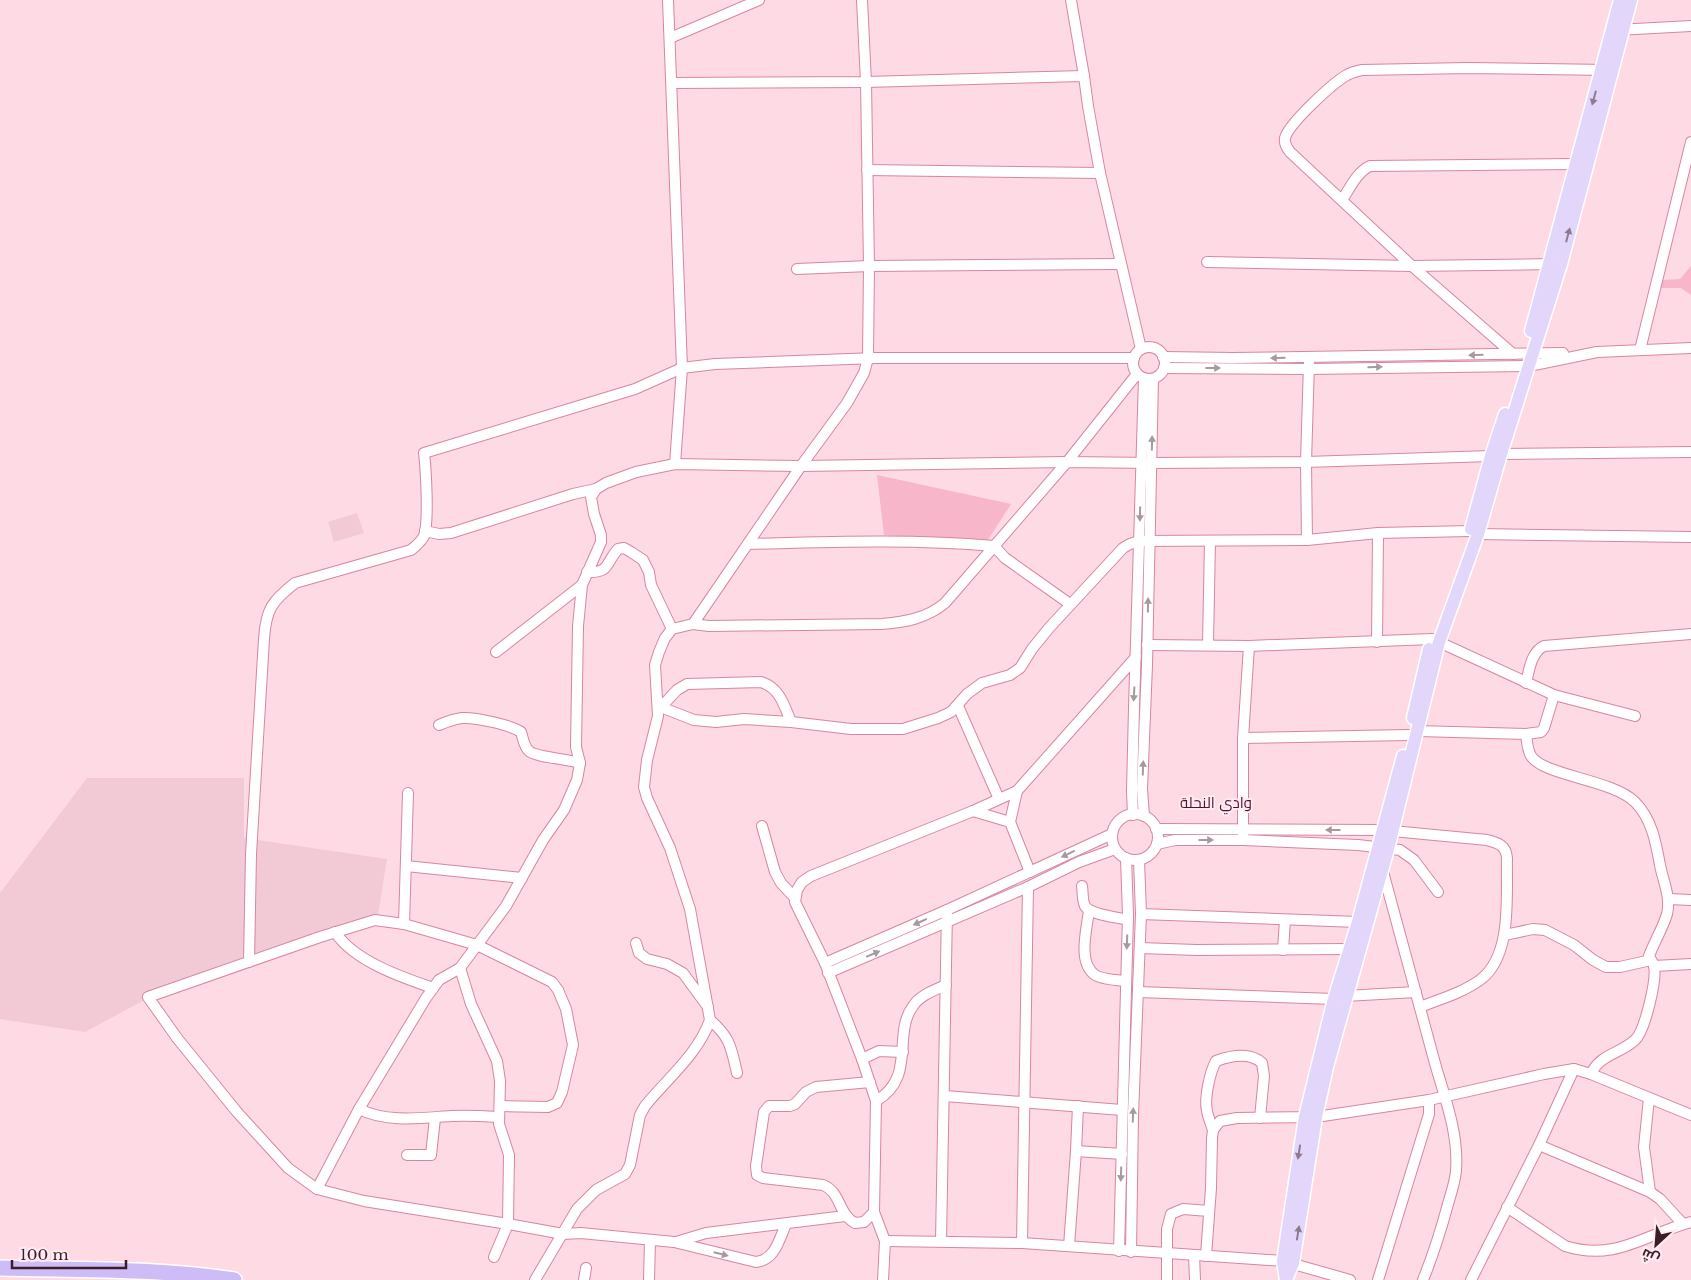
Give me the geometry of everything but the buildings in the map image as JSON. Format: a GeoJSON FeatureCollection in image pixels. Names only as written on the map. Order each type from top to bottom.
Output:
{"type":"FeatureCollection","features":[{"type":"Feature","properties":{"kind":"highway"},"geometry":{"type":"LineString","coordinates":[[0,1268],[134,1270],[234,1280]]}},
{"type":"Feature","properties":{"kind":"main road"},"geometry":{"type":"LineString","coordinates":[[1286,1280],[1310,1117],[1327,1067],[1349,949],[1387,831],[1436,641],[1474,533],[1524,359],[1555,264],[1617,30],[1620,0]]}},
{"type":"Feature","properties":{"kind":"main road"},"geometry":{"type":"LineString","coordinates":[[1617,30],[1630,0]]}},
{"type":"Feature","properties":{"kind":"main road"},"geometry":{"type":"LineString","coordinates":[[1555,264],[1576,164],[1607,70]]}},
{"type":"Feature","properties":{"kind":"main road"},"geometry":{"type":"LineString","coordinates":[[1340,998],[1382,867],[1382,848]]}},
{"type":"Feature","properties":{"kind":"street"},"geometry":{"type":"LineString","coordinates":[[668,0],[682,368],[675,464]]}},
{"type":"Feature","properties":{"kind":"street"},"geometry":{"type":"LineString","coordinates":[[670,38],[759,0]]}},
{"type":"Feature","properties":{"kind":"street"},"geometry":{"type":"LineString","coordinates":[[693,624],[801,466],[829,430],[861,381],[868,358],[869,266],[866,82],[862,0]]}},
{"type":"Feature","properties":{"kind":"street"},"geometry":{"type":"LineString","coordinates":[[248,962],[251,854],[264,639],[268,612],[283,592],[295,583],[411,550],[420,543],[425,531],[426,484],[424,453],[635,389],[682,368],[715,364],[868,358],[1137,354],[1151,348],[1156,349],[1163,357],[1164,368],[1158,376],[1145,377],[1134,370],[1137,354],[1100,173],[1071,0]]}},
{"type":"Feature","properties":{"kind":"street"},"geometry":{"type":"LineString","coordinates":[[1617,30],[1691,26]]}},
{"type":"Feature","properties":{"kind":"street"},"geometry":{"type":"LineString","coordinates":[[1524,359],[1412,266],[1290,152],[1286,146],[1285,139],[1292,127],[1311,105],[1339,80],[1350,73],[1362,70],[1458,68],[1607,70]]}},
{"type":"Feature","properties":{"kind":"street"},"geometry":{"type":"LineString","coordinates":[[672,83],[866,82],[1084,76]]}},
{"type":"Feature","properties":{"kind":"street"},"geometry":{"type":"LineString","coordinates":[[1640,350],[1691,142]]}},
{"type":"Feature","properties":{"kind":"street"},"geometry":{"type":"LineString","coordinates":[[1342,200],[1363,168],[1370,166],[1576,164]]}},
{"type":"Feature","properties":{"kind":"street"},"geometry":{"type":"LineString","coordinates":[[867,170],[1100,173]]}},
{"type":"Feature","properties":{"kind":"street"},"geometry":{"type":"LineString","coordinates":[[1207,262],[1412,266],[1555,264]]}},
{"type":"Feature","properties":{"kind":"street"},"geometry":{"type":"LineString","coordinates":[[797,269],[869,266],[1120,264]]}},
{"type":"Feature","properties":{"kind":"street"},"geometry":{"type":"LineString","coordinates":[[1163,357],[1308,369],[1524,359],[1587,353],[1691,348]]}},
{"type":"Feature","properties":{"kind":"street"},"geometry":{"type":"LineString","coordinates":[[1164,368],[1309,357],[1524,359]]}},
{"type":"Feature","properties":{"kind":"street"},"geometry":{"type":"LineString","coordinates":[[1307,540],[1306,462],[1309,357]]}},
{"type":"Feature","properties":{"kind":"street"},"geometry":{"type":"LineString","coordinates":[[535,1280],[578,1209],[596,1190],[625,1174],[630,1165],[640,1115],[645,1106],[694,1051],[710,1020],[690,909],[670,848],[647,798],[644,787],[647,760],[659,706],[655,665],[665,638],[672,629],[693,624],[709,626],[882,624],[920,617],[936,610],[1145,377]]}},
{"type":"Feature","properties":{"kind":"street"},"geometry":{"type":"LineString","coordinates":[[1144,816],[1142,789],[1147,645],[1140,463],[1145,377]]}},
{"type":"Feature","properties":{"kind":"street"},"geometry":{"type":"LineString","coordinates":[[1133,814],[1136,658],[1144,541],[1152,463],[1145,377]]}},
{"type":"Feature","properties":{"kind":"street"},"geometry":{"type":"LineString","coordinates":[[425,531],[439,534],[451,533],[529,510],[573,494],[596,489],[606,482],[636,472],[675,464],[801,466],[1067,462],[1306,462],[1496,455],[1691,452]]}},
{"type":"Feature","properties":{"kind":"street"},"geometry":{"type":"LineString","coordinates":[[317,1189],[359,1109],[433,988],[439,980],[460,968],[506,906],[543,840],[564,810],[577,780],[580,763],[576,747],[578,626],[582,585],[601,542],[601,535],[591,497],[596,489]]}},
{"type":"Feature","properties":{"kind":"street"},"geometry":{"type":"LineString","coordinates":[[1377,642],[1378,533]]}},
{"type":"Feature","properties":{"kind":"street"},"geometry":{"type":"LineString","coordinates":[[659,706],[694,720],[716,722],[744,719],[851,729],[903,729],[946,715],[958,706],[967,694],[982,683],[1010,675],[1020,668],[1032,648],[1070,604],[1123,548],[1130,544],[1144,541],[1307,540],[1378,533],[1691,537]]}},
{"type":"Feature","properties":{"kind":"street"},"geometry":{"type":"LineString","coordinates":[[748,544],[873,542],[994,546],[1005,558],[1070,604]]}},
{"type":"Feature","properties":{"kind":"street"},"geometry":{"type":"LineString","coordinates":[[1208,644],[1210,542]]}},
{"type":"Feature","properties":{"kind":"street"},"geometry":{"type":"LineString","coordinates":[[587,572],[604,570],[618,549],[624,548],[643,560],[649,572],[651,585],[672,629]]}},
{"type":"Feature","properties":{"kind":"street"},"geometry":{"type":"LineString","coordinates":[[496,652],[582,585]]}},
{"type":"Feature","properties":{"kind":"street"},"geometry":{"type":"LineString","coordinates":[[1526,683],[1535,654],[1538,648],[1544,646],[1691,634]]}},
{"type":"Feature","properties":{"kind":"street"},"geometry":{"type":"LineString","coordinates":[[1147,645],[1208,644],[1249,646],[1436,641],[1554,695],[1635,716]]}},
{"type":"Feature","properties":{"kind":"street"},"geometry":{"type":"LineString","coordinates":[[1243,835],[1243,738],[1249,646]]}},
{"type":"Feature","properties":{"kind":"street"},"geometry":{"type":"LineString","coordinates":[[885,1279],[885,1241],[874,1212],[876,1101],[862,1058],[824,963],[797,906],[795,898],[797,890],[802,882],[810,876],[1017,792],[1136,658]]}},
{"type":"Feature","properties":{"kind":"street"},"geometry":{"type":"LineString","coordinates":[[659,706],[687,684],[761,682],[774,688],[778,693],[791,722]]}},
{"type":"Feature","properties":{"kind":"street"},"geometry":{"type":"LineString","coordinates":[[1243,738],[1413,733],[1526,734],[1542,732],[1554,695]]}},
{"type":"Feature","properties":{"kind":"street"},"geometry":{"type":"LineString","coordinates":[[958,706],[999,800]]}},
{"type":"Feature","properties":{"kind":"street"},"geometry":{"type":"LineString","coordinates":[[439,725],[464,718],[509,726],[521,732],[525,746],[535,754],[565,758],[580,763]]}},
{"type":"Feature","properties":{"kind":"street"},"geometry":{"type":"LineString","coordinates":[[1526,734],[1528,749],[1532,756],[1543,766],[1622,793],[1644,813],[1651,827],[1669,899],[1667,913],[1649,956],[1652,963],[1653,989],[1639,1035],[1631,1043],[1598,1062],[1591,1074]]}},
{"type":"Feature","properties":{"kind":"street"},"geometry":{"type":"LineString","coordinates":[[1017,792],[1010,822],[1030,872]]}},
{"type":"Feature","properties":{"kind":"street"},"geometry":{"type":"LineString","coordinates":[[404,924],[408,793]]}},
{"type":"Feature","properties":{"kind":"street"},"geometry":{"type":"LineString","coordinates":[[973,811],[1010,822]]}},
{"type":"Feature","properties":{"kind":"street"},"geometry":{"type":"LineString","coordinates":[[1133,814],[1144,816],[1152,821],[1156,829],[1157,844],[1151,854],[1139,860],[1126,858],[1115,849],[1112,834],[1115,827],[1126,816],[1133,814]]}},
{"type":"Feature","properties":{"kind":"street"},"geometry":{"type":"LineString","coordinates":[[762,826],[775,872],[781,883],[795,898]]}},
{"type":"Feature","properties":{"kind":"street"},"geometry":{"type":"LineString","coordinates":[[1156,829],[1400,850],[1414,860],[1438,892]]}},
{"type":"Feature","properties":{"kind":"street"},"geometry":{"type":"LineString","coordinates":[[1157,844],[1175,840],[1243,835],[1387,831],[1487,840],[1503,845],[1507,851],[1505,935],[1500,952],[1482,979],[1468,988],[1420,1007]]}},
{"type":"Feature","properties":{"kind":"street"},"geometry":{"type":"LineString","coordinates":[[824,963],[947,910],[1112,834]]}},
{"type":"Feature","properties":{"kind":"street"},"geometry":{"type":"LineString","coordinates":[[828,973],[1028,887],[1079,862],[1115,849]]}},
{"type":"Feature","properties":{"kind":"street"},"geometry":{"type":"LineString","coordinates":[[1119,1251],[1128,920],[1126,858]]}},
{"type":"Feature","properties":{"kind":"street"},"geometry":{"type":"LineString","coordinates":[[1132,1252],[1133,1115],[1141,914],[1139,860]]}},
{"type":"Feature","properties":{"kind":"street"},"geometry":{"type":"LineString","coordinates":[[406,866],[522,878]]}},
{"type":"Feature","properties":{"kind":"street"},"geometry":{"type":"LineString","coordinates":[[1382,867],[1454,1131],[1456,1173],[1438,1242],[1423,1280]]}},
{"type":"Feature","properties":{"kind":"street"},"geometry":{"type":"LineString","coordinates":[[1127,885],[1140,886]]}},
{"type":"Feature","properties":{"kind":"street"},"geometry":{"type":"LineString","coordinates":[[1082,886],[1085,906],[1089,910],[1128,920]]}},
{"type":"Feature","properties":{"kind":"street"},"geometry":{"type":"LineString","coordinates":[[1022,1243],[1028,887]]}},
{"type":"Feature","properties":{"kind":"street"},"geometry":{"type":"LineString","coordinates":[[1669,899],[1691,900]]}},
{"type":"Feature","properties":{"kind":"street"},"geometry":{"type":"LineString","coordinates":[[941,1241],[947,910]]}},
{"type":"Feature","properties":{"kind":"street"},"geometry":{"type":"LineString","coordinates":[[1089,910],[1085,945],[1085,958],[1088,966],[1096,976],[1126,981]]}},
{"type":"Feature","properties":{"kind":"street"},"geometry":{"type":"LineString","coordinates":[[1141,914],[1358,922]]}},
{"type":"Feature","properties":{"kind":"street"},"geometry":{"type":"LineString","coordinates":[[359,1109],[382,1117],[435,1118],[548,1107],[557,1103],[562,1092],[573,1045],[566,1009],[558,990],[552,982],[477,945],[404,924],[375,920],[148,997],[177,1038],[237,1112],[288,1168],[317,1189],[364,1201],[562,1234],[596,1234],[674,1242],[742,1259],[759,1261],[770,1257],[786,1224]]}},
{"type":"Feature","properties":{"kind":"street"},"geometry":{"type":"LineString","coordinates":[[1283,950],[1285,920]]}},
{"type":"Feature","properties":{"kind":"street"},"geometry":{"type":"LineString","coordinates":[[1505,935],[1533,929],[1545,930],[1574,945],[1593,960],[1606,967],[1652,963],[1691,964]]}},
{"type":"Feature","properties":{"kind":"street"},"geometry":{"type":"LineString","coordinates":[[335,932],[346,946],[364,958],[433,988]]}},
{"type":"Feature","properties":{"kind":"street"},"geometry":{"type":"LineString","coordinates":[[636,943],[642,956],[683,972],[708,1008]]}},
{"type":"Feature","properties":{"kind":"street"},"geometry":{"type":"LineString","coordinates":[[1140,948],[1349,949]]}},
{"type":"Feature","properties":{"kind":"street"},"geometry":{"type":"LineString","coordinates":[[460,968],[471,1004],[497,1061],[500,1081],[499,1111],[501,1132],[509,1154],[508,1224],[494,1257]]}},
{"type":"Feature","properties":{"kind":"street"},"geometry":{"type":"LineString","coordinates":[[876,1101],[890,1090],[896,1081],[903,1052],[904,1028],[913,1005],[932,991],[946,985]]}},
{"type":"Feature","properties":{"kind":"street"},"geometry":{"type":"LineString","coordinates":[[1138,992],[1340,998],[1416,992]]}},
{"type":"Feature","properties":{"kind":"street"},"geometry":{"type":"LineString","coordinates":[[710,1020],[724,1033],[730,1044],[736,1073]]}},
{"type":"Feature","properties":{"kind":"street"},"geometry":{"type":"LineString","coordinates":[[862,1058],[879,1051],[903,1052]]}},
{"type":"Feature","properties":{"kind":"street"},"geometry":{"type":"LineString","coordinates":[[1206,1256],[1213,1130],[1207,1111],[1206,1098],[1212,1068],[1216,1061],[1240,1056],[1251,1057],[1262,1063],[1264,1076],[1260,1118]]}},
{"type":"Feature","properties":{"kind":"street"},"geometry":{"type":"LineString","coordinates":[[1471,1280],[1539,1145],[1574,1069]]}},
{"type":"Feature","properties":{"kind":"street"},"geometry":{"type":"LineString","coordinates":[[1213,1130],[1220,1121],[1237,1118],[1310,1117],[1428,1100],[1574,1069],[1591,1074],[1691,1115]]}},
{"type":"Feature","properties":{"kind":"street"},"geometry":{"type":"LineString","coordinates":[[870,1082],[816,1087],[806,1092],[795,1104],[790,1106],[772,1105],[766,1108],[756,1166],[757,1175],[767,1179],[823,1185],[830,1188],[834,1191],[845,1216],[850,1221],[858,1224],[864,1222],[874,1212]]}},
{"type":"Feature","properties":{"kind":"street"},"geometry":{"type":"LineString","coordinates":[[944,1096],[1122,1110]]}},
{"type":"Feature","properties":{"kind":"street"},"geometry":{"type":"LineString","coordinates":[[1648,1098],[1644,1147],[1650,1192]]}},
{"type":"Feature","properties":{"kind":"street"},"geometry":{"type":"LineString","coordinates":[[1378,1280],[1429,1114],[1428,1100]]}},
{"type":"Feature","properties":{"kind":"street"},"geometry":{"type":"LineString","coordinates":[[1069,1246],[1078,1106]]}},
{"type":"Feature","properties":{"kind":"street"},"geometry":{"type":"LineString","coordinates":[[407,1155],[431,1155],[435,1118]]}},
{"type":"Feature","properties":{"kind":"street"},"geometry":{"type":"LineString","coordinates":[[1507,1207],[1565,1246],[1594,1251],[1628,1246],[1687,1223],[1650,1192],[1539,1145]]}},
{"type":"Feature","properties":{"kind":"street"},"geometry":{"type":"LineString","coordinates":[[1076,1151],[1122,1154]]}},
{"type":"Feature","properties":{"kind":"street"},"geometry":{"type":"LineString","coordinates":[[1167,1280],[1167,1229],[1171,1214],[1183,1210],[1209,1211]]}},
{"type":"Feature","properties":{"kind":"street"},"geometry":{"type":"LineString","coordinates":[[674,1242],[706,1233],[845,1216]]}},
{"type":"Feature","properties":{"kind":"street"},"geometry":{"type":"LineString","coordinates":[[649,1280],[650,1241]]}},
{"type":"Feature","properties":{"kind":"street"},"geometry":{"type":"LineString","coordinates":[[885,1241],[1022,1243],[1288,1262],[1350,1280]]}},
{"type":"Feature","properties":{"kind":"street"},"geometry":{"type":"LineString","coordinates":[[1194,1255],[1195,1280]]}},
{"type":"Feature","properties":{"kind":"street"},"geometry":{"type":"LineString","coordinates":[[584,1280],[586,1268]]}},
{"type":"Feature","properties":{"kind":"shaded area"},"geometry":{"type":"Polygon","coordinates":[[[1691,266],[1691,295],[1681,288],[1661,288],[1663,280],[1680,279],[1691,266]]]}},
{"type":"Feature","properties":{"kind":"shaded area"},"geometry":{"type":"Polygon","coordinates":[[[877,475],[1011,504],[986,543],[884,535],[877,475]]]}},
{"type":"Feature","properties":{"kind":"shaded area"},"geometry":{"type":"Polygon","coordinates":[[[357,513],[364,533],[334,542],[328,522],[357,513]]]}},
{"type":"Feature","properties":{"kind":"shaded area"},"geometry":{"type":"Polygon","coordinates":[[[87,778],[244,778],[244,838],[387,859],[378,915],[165,989],[85,1032],[0,1019],[0,893],[87,778]]]}},
{"type":"Feature","properties":{"kind":"district","name":"وادي النحلة"},"geometry":{"type":"Point","coordinates":[1216,802]}}]}
